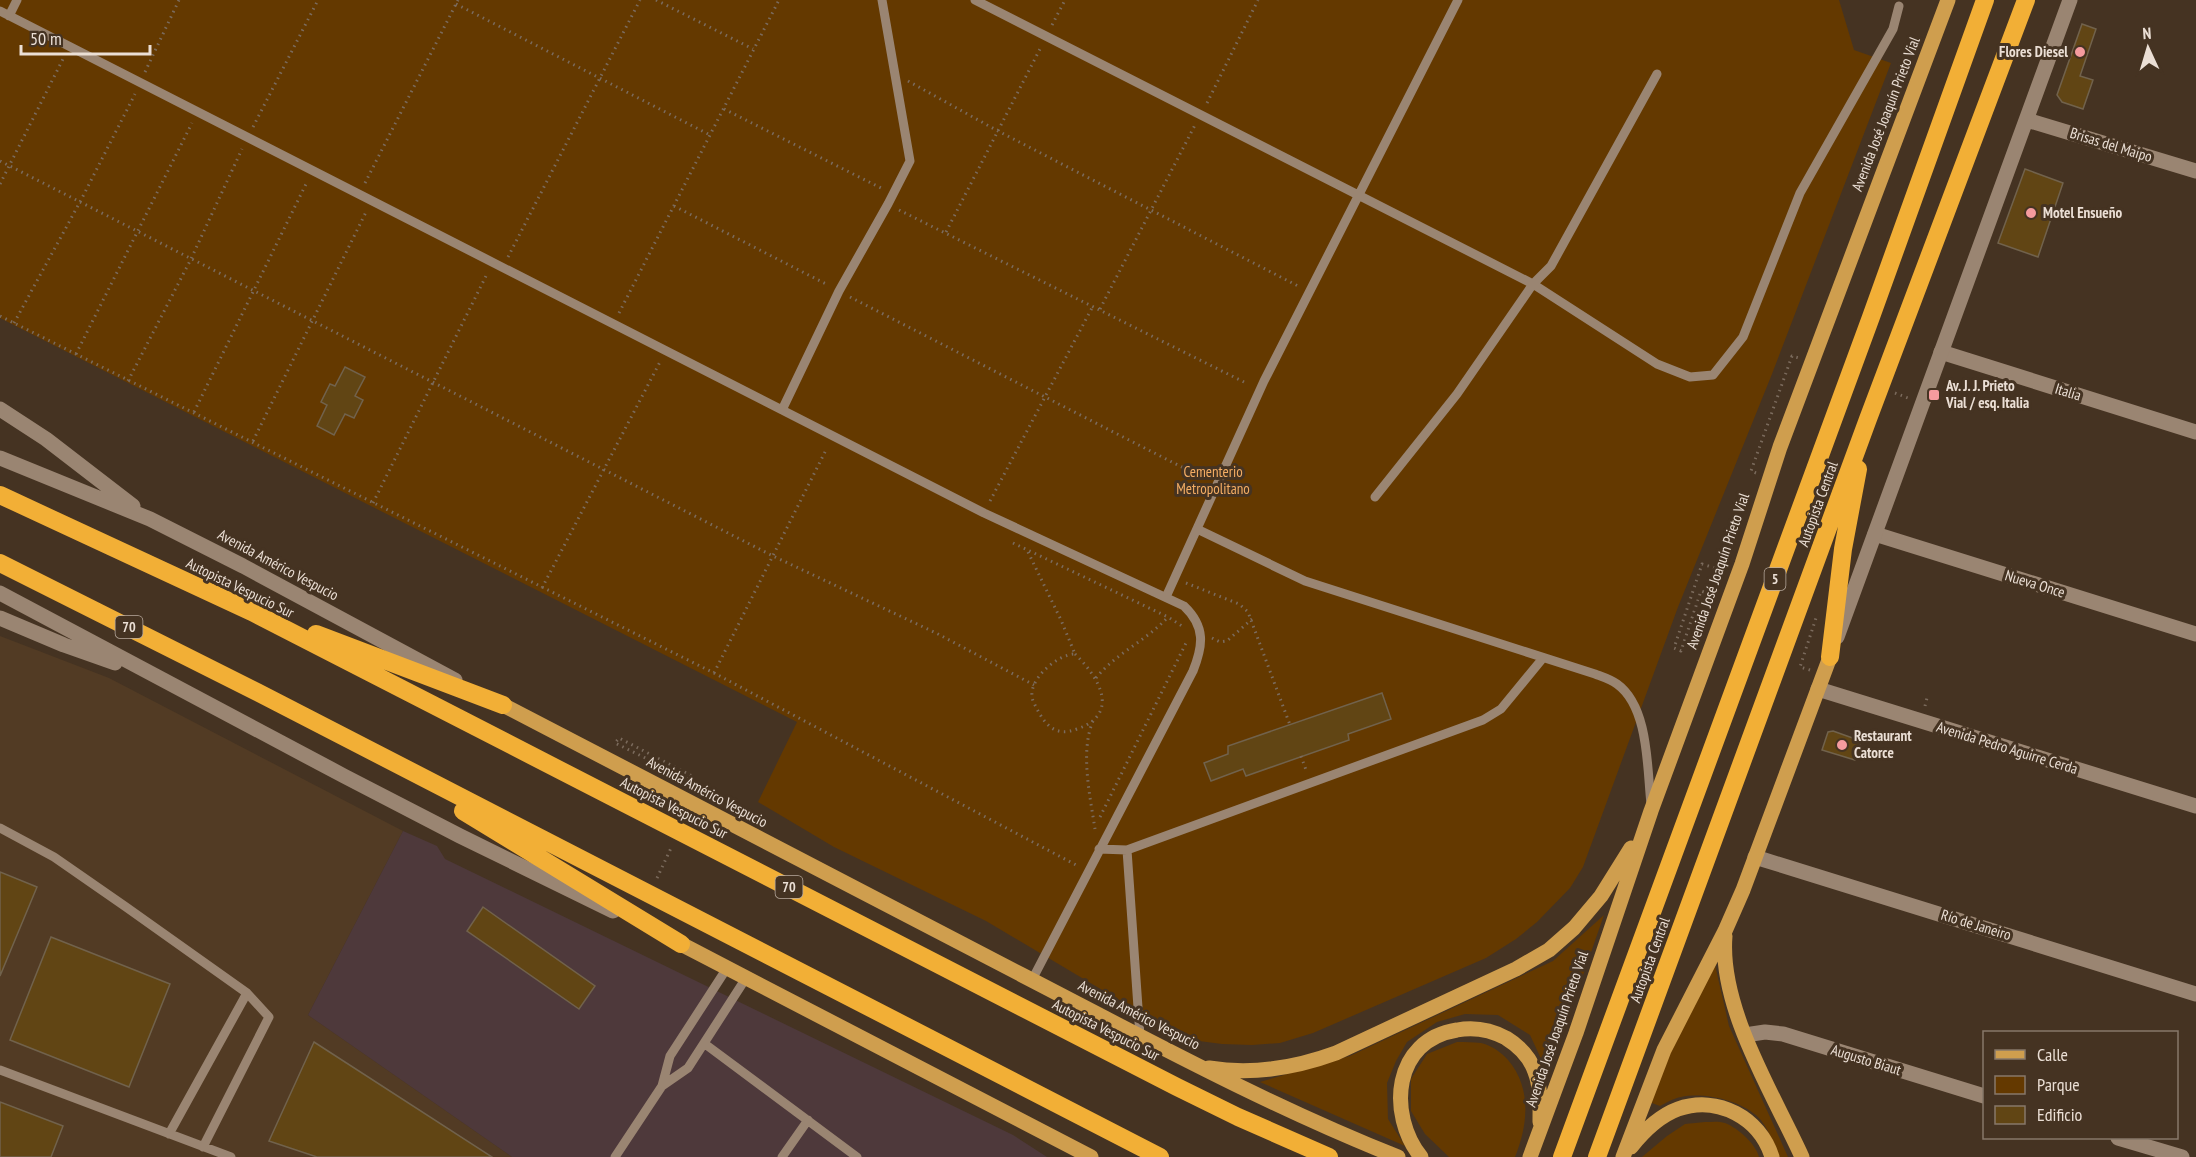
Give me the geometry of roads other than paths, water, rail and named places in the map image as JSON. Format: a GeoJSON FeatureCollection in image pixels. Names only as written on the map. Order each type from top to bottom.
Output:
{"type":"FeatureCollection","features":[{"type":"Feature","properties":{"kind":"highway","name":"Autopista Central"},"geometry":{"type":"LineString","coordinates":[[1562,1157],[1985,0]]}},
{"type":"Feature","properties":{"kind":"highway","name":"Autopista Central"},"geometry":{"type":"LineString","coordinates":[[1597,1157],[1868,419],[2026,0]]}},
{"type":"Feature","properties":{"kind":"highway"},"geometry":{"type":"LineString","coordinates":[[1830,657],[1843,549],[1868,419]]}},
{"type":"Feature","properties":{"kind":"highway","name":"Autopista Vespucio Sur"},"geometry":{"type":"LineString","coordinates":[[0,495],[252,612],[1177,1087],[1329,1157]]}},
{"type":"Feature","properties":{"kind":"highway","name":"70"},"geometry":{"type":"LineString","coordinates":[[0,563],[186,656],[1160,1157]]}},
{"type":"Feature","properties":{"kind":"highway"},"geometry":{"type":"LineString","coordinates":[[252,612],[503,705]]}},
{"type":"Feature","properties":{"kind":"highway"},"geometry":{"type":"LineString","coordinates":[[389,762],[495,832],[681,944]]}},
{"type":"Feature","properties":{"kind":"main road","name":"Avenida José Joaquín Prieto Vial"},"geometry":{"type":"LineString","coordinates":[[1530,1157],[1576,1033],[1651,811],[1742,564],[1784,436],[1948,0]]}},
{"type":"Feature","properties":{"kind":"main road"},"geometry":{"type":"LineString","coordinates":[[1623,1157],[1664,1050],[1725,931],[1755,857],[2070,0]]}},
{"type":"Feature","properties":{"kind":"main road","name":"Brisas del Maipo"},"geometry":{"type":"LineString","coordinates":[[2027,120],[2196,171]]}},
{"type":"Feature","properties":{"kind":"main road","name":"Italia"},"geometry":{"type":"LineString","coordinates":[[1941,352],[2196,432]]}},
{"type":"Feature","properties":{"kind":"main road"},"geometry":{"type":"LineString","coordinates":[[0,409],[36,432],[150,519]]}},
{"type":"Feature","properties":{"kind":"main road","name":"Avenida Américo Vespucio"},"geometry":{"type":"LineString","coordinates":[[0,458],[150,519],[1196,1065],[1287,1109],[1398,1157]]}},
{"type":"Feature","properties":{"kind":"main road","name":"Nueva Once"},"geometry":{"type":"LineString","coordinates":[[1875,534],[2196,634]]}},
{"type":"Feature","properties":{"kind":"main road"},"geometry":{"type":"LineString","coordinates":[[0,594],[460,836],[681,944],[1091,1157]]}},
{"type":"Feature","properties":{"kind":"main road"},"geometry":{"type":"LineString","coordinates":[[0,618],[64,645],[150,674]]}},
{"type":"Feature","properties":{"kind":"main road","name":"Avenida Pedro Aguirre Cerda"},"geometry":{"type":"LineString","coordinates":[[1818,689],[2196,806]]}},
{"type":"Feature","properties":{"kind":"main road"},"geometry":{"type":"LineString","coordinates":[[1196,1065],[1235,1071],[1255,1071],[1316,1060],[1336,1053],[1533,960],[1564,938],[1601,896],[1616,875],[1651,811]]}},
{"type":"Feature","properties":{"kind":"main road","name":"Río de Janeiro"},"geometry":{"type":"LineString","coordinates":[[1755,857],[2196,994]]}},
{"type":"Feature","properties":{"kind":"main road"},"geometry":{"type":"LineString","coordinates":[[1725,931],[1724,959],[1735,1010],[1802,1157]]}},
{"type":"Feature","properties":{"kind":"main road"},"geometry":{"type":"LineString","coordinates":[[1421,1157],[1408,1138],[1401,1116],[1401,1082],[1410,1060],[1418,1050],[1427,1041],[1451,1030],[1471,1029],[1491,1032],[1510,1041],[1526,1056],[1538,1082],[1540,1131]]}},
{"type":"Feature","properties":{"kind":"main road","name":"Augusto Biaut"},"geometry":{"type":"LineString","coordinates":[[1745,1035],[1765,1032],[1783,1034],[1983,1096]]}},
{"type":"Feature","properties":{"kind":"main road"},"geometry":{"type":"LineString","coordinates":[[1623,1157],[1638,1138],[1663,1117],[1678,1110],[1699,1106],[1723,1108],[1746,1119],[1763,1137],[1772,1157]]}},
{"type":"Feature","properties":{"kind":"main road"},"geometry":{"type":"LineString","coordinates":[[2124,1139],[2182,1157]]}},
{"type":"Feature","properties":{"kind":"main road"},"geometry":{"type":"LineString","coordinates":[[1057,1140],[1077,1157]]}},
{"type":"Feature","properties":{"kind":"lane"},"geometry":{"type":"LineString","coordinates":[[17,0],[4,13],[984,513],[1166,597],[1190,611],[1201,634],[1201,652],[1193,671],[1032,980]]}},
{"type":"Feature","properties":{"kind":"lane"},"geometry":{"type":"LineString","coordinates":[[782,410],[839,291],[910,161],[882,0]]}},
{"type":"Feature","properties":{"kind":"lane"},"geometry":{"type":"LineString","coordinates":[[975,0],[1533,284],[1657,364],[1690,377],[1713,375],[1743,337],[1800,193],[1893,29],[1899,6]]}},
{"type":"Feature","properties":{"kind":"lane"},"geometry":{"type":"LineString","coordinates":[[1166,597],[1260,390],[1456,1]]}},
{"type":"Feature","properties":{"kind":"lane"},"geometry":{"type":"LineString","coordinates":[[1375,497],[1457,394],[1533,284],[1551,266],[1658,74]]}},
{"type":"Feature","properties":{"kind":"lane"},"geometry":{"type":"LineString","coordinates":[[1197,529],[1305,581],[1616,683],[1630,697],[1643,733],[1651,811]]}},
{"type":"Feature","properties":{"kind":"lane"},"geometry":{"type":"LineString","coordinates":[[1099,849],[1127,850],[1483,720],[1501,709],[1543,658]]}},
{"type":"Feature","properties":{"kind":"lane"},"geometry":{"type":"LineString","coordinates":[[0,828],[54,857],[247,993],[269,1017],[204,1147]]}},
{"type":"Feature","properties":{"kind":"lane"},"geometry":{"type":"LineString","coordinates":[[1127,850],[1140,1036]]}},
{"type":"Feature","properties":{"kind":"lane"},"geometry":{"type":"LineString","coordinates":[[663,1086],[670,1056],[727,968]]}},
{"type":"Feature","properties":{"kind":"lane"},"geometry":{"type":"LineString","coordinates":[[615,1157],[663,1086],[688,1068],[746,978]]}},
{"type":"Feature","properties":{"kind":"lane"},"geometry":{"type":"LineString","coordinates":[[169,1134],[247,993]]}},
{"type":"Feature","properties":{"kind":"lane"},"geometry":{"type":"LineString","coordinates":[[705,1044],[857,1157]]}},
{"type":"Feature","properties":{"kind":"lane"},"geometry":{"type":"LineString","coordinates":[[0,1070],[231,1157]]}},
{"type":"Feature","properties":{"kind":"lane"},"geometry":{"type":"LineString","coordinates":[[782,1157],[808,1120]]}},
{"type":"Feature","properties":{"kind":"place","name":"Flores Diesel"},"geometry":{"type":"Point","coordinates":[2080,52]}},
{"type":"Feature","properties":{"kind":"place","name":"Motel Ensueño"},"geometry":{"type":"Point","coordinates":[2031,213]}},
{"type":"Feature","properties":{"kind":"place","name":"Av. J. J. Prieto Vial / esq. Italia"},"geometry":{"type":"Point","coordinates":[1934,395]}},
{"type":"Feature","properties":{"kind":"place","name":"Restaurant Catorce"},"geometry":{"type":"Point","coordinates":[1842,745]}},
{"type":"Feature","properties":{"kind":"park label","name":"Cementerio Metropolitano"},"geometry":{"type":"Point","coordinates":[1213,480]}}]}
